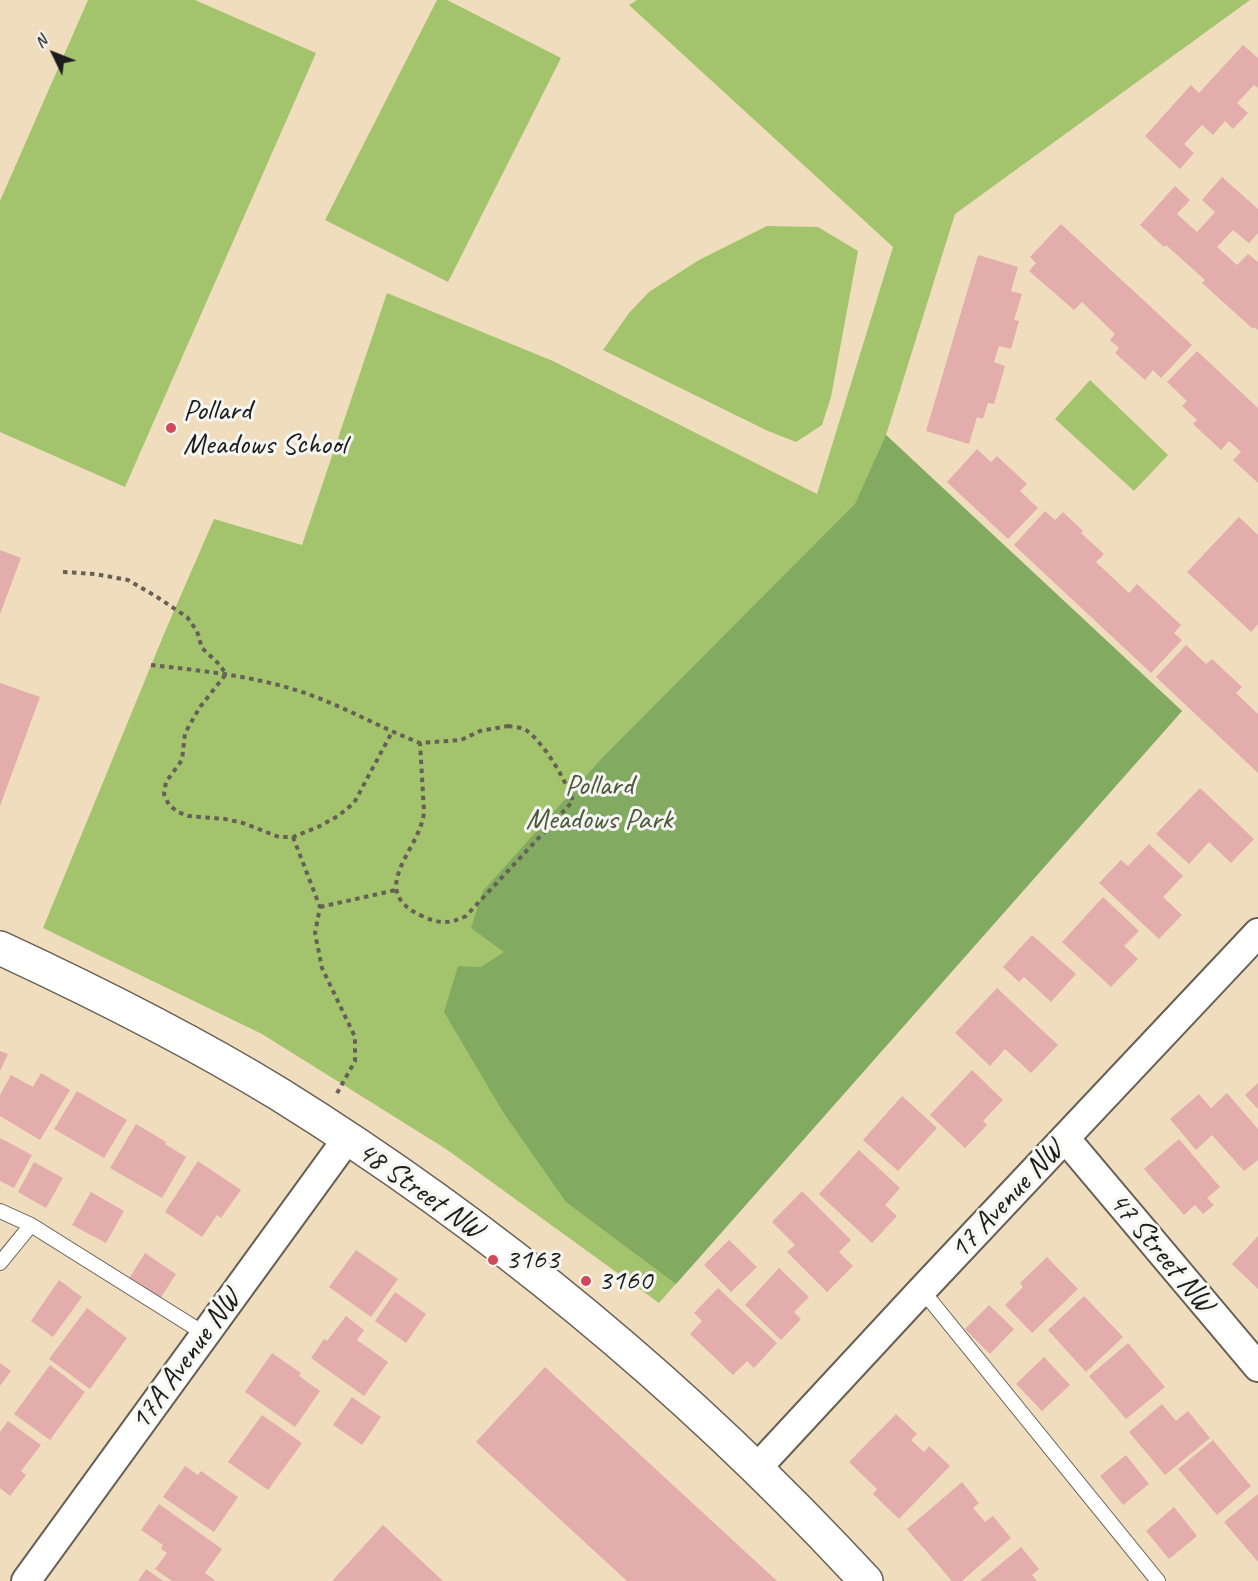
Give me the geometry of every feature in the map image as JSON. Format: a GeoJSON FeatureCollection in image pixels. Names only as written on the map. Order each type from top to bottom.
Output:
{"type":"FeatureCollection","features":[{"type":"Feature","properties":{"kind":"street","name":"17 Avenue NW"},"geometry":{"type":"LineString","coordinates":[[757,1468],[1258,933]]}},
{"type":"Feature","properties":{"kind":"street","name":"48 Street NW"},"geometry":{"type":"LineString","coordinates":[[0,948],[150,1021],[279,1094],[438,1202],[540,1277],[687,1402],[812,1522],[866,1581]]}},
{"type":"Feature","properties":{"kind":"street","name":"47 Street NW"},"geometry":{"type":"LineString","coordinates":[[1065,1138],[1258,1367]]}},
{"type":"Feature","properties":{"kind":"street","name":"17A Avenue NW"},"geometry":{"type":"LineString","coordinates":[[26,1581],[347,1139]]}},
{"type":"Feature","properties":{"kind":"lane"},"geometry":{"type":"LineString","coordinates":[[0,1211],[31,1226],[205,1334]]}},
{"type":"Feature","properties":{"kind":"lane"},"geometry":{"type":"LineString","coordinates":[[0,1263],[31,1226]]}},
{"type":"Feature","properties":{"kind":"lane"},"geometry":{"type":"LineString","coordinates":[[922,1290],[1158,1581]]}},
{"type":"Feature","properties":{"kind":"path"},"geometry":{"type":"LineString","coordinates":[[63,573],[95,574],[128,580],[157,597],[186,617],[197,631],[202,648],[226,674]]}},
{"type":"Feature","properties":{"kind":"path"},"geometry":{"type":"LineString","coordinates":[[151,665],[245,676],[307,694],[420,743],[461,740],[480,732],[508,726],[525,729],[539,744],[566,782],[573,801],[466,916],[453,923],[433,921],[418,914],[403,904],[396,890],[397,873],[424,816],[420,743]]}},
{"type":"Feature","properties":{"kind":"path"},"geometry":{"type":"LineString","coordinates":[[226,674],[200,707],[185,733],[182,760],[166,782],[164,794],[169,805],[188,816],[243,823],[279,837],[293,837],[318,827],[338,816],[354,803],[392,732]]}},
{"type":"Feature","properties":{"kind":"path"},"geometry":{"type":"LineString","coordinates":[[293,837],[320,907],[315,933],[322,968],[355,1037],[355,1061],[335,1096]]}},
{"type":"Feature","properties":{"kind":"path"},"geometry":{"type":"LineString","coordinates":[[320,907],[396,890]]}},
{"type":"Feature","properties":{"kind":"green space"},"geometry":{"type":"Polygon","coordinates":[[[88,0],[195,0],[316,53],[125,487],[0,432],[0,201],[88,0]]]}},
{"type":"Feature","properties":{"kind":"green space"},"geometry":{"type":"Polygon","coordinates":[[[437,0],[447,0],[561,58],[448,282],[325,220],[437,0]]]}},
{"type":"Feature","properties":{"kind":"green space","name":"Pollard Meadows Park"},"geometry":{"type":"Polygon","coordinates":[[[637,0],[1250,0],[955,214],[886,435],[1182,711],[659,1303],[446,1149],[262,1034],[43,928],[214,519],[302,545],[387,293],[553,361],[817,494],[893,247],[629,5],[637,0]]]}},
{"type":"Feature","properties":{"kind":"green space"},"geometry":{"type":"Polygon","coordinates":[[[767,226],[818,227],[858,251],[831,397],[822,425],[796,442],[768,431],[603,350],[629,313],[649,292],[699,260],[767,226]]]}},
{"type":"Feature","properties":{"kind":"green space"},"geometry":{"type":"Polygon","coordinates":[[[1090,380],[1168,455],[1134,491],[1055,419],[1090,380]]]}},
{"type":"Feature","properties":{"kind":"green space"},"geometry":{"type":"Polygon","coordinates":[[[886,435],[1182,711],[676,1284],[566,1202],[503,1112],[444,1012],[458,966],[481,967],[504,952],[471,928],[483,891],[602,758],[855,504],[886,435]]]}},
{"type":"Feature","properties":{"kind":"building"},"geometry":{"type":"Polygon","coordinates":[[[1243,45],[1258,58],[1258,88],[1254,85],[1237,103],[1248,113],[1233,129],[1225,121],[1213,135],[1202,125],[1184,144],[1194,153],[1180,169],[1145,136],[1191,85],[1199,93],[1243,45]]]}},
{"type":"Feature","properties":{"kind":"building"},"geometry":{"type":"Polygon","coordinates":[[[1222,177],[1258,209],[1258,233],[1249,243],[1233,230],[1217,247],[1237,265],[1248,254],[1258,262],[1258,330],[1254,327],[1253,329],[1202,283],[1205,280],[1140,225],[1175,186],[1190,200],[1177,214],[1197,232],[1215,212],[1202,200],[1222,177]]]}},
{"type":"Feature","properties":{"kind":"building"},"geometry":{"type":"Polygon","coordinates":[[[1061,224],[1192,345],[1161,378],[1153,370],[1145,380],[1115,353],[1119,348],[1110,340],[1115,334],[1082,302],[1074,310],[1029,271],[1036,263],[1030,257],[1061,224]]]}},
{"type":"Feature","properties":{"kind":"building"},"geometry":{"type":"Polygon","coordinates":[[[978,255],[1018,267],[1011,291],[1022,294],[1014,320],[1019,321],[1011,349],[999,346],[994,362],[1005,366],[994,404],[988,403],[983,419],[977,417],[969,444],[926,431],[978,255]]]}},
{"type":"Feature","properties":{"kind":"building"},"geometry":{"type":"Polygon","coordinates":[[[1197,351],[1258,408],[1258,483],[1233,460],[1241,452],[1229,441],[1221,450],[1193,424],[1197,420],[1182,406],[1187,401],[1167,382],[1197,351]]]}},
{"type":"Feature","properties":{"kind":"building"},"geometry":{"type":"Polygon","coordinates":[[[977,449],[991,462],[997,456],[1027,484],[1020,491],[1038,508],[1008,539],[947,482],[977,449]]]}},
{"type":"Feature","properties":{"kind":"building"},"geometry":{"type":"Polygon","coordinates":[[[1045,511],[1055,520],[1063,512],[1104,554],[1096,562],[1129,593],[1137,584],[1181,625],[1174,633],[1182,640],[1151,673],[1014,545],[1045,511]]]}},
{"type":"Feature","properties":{"kind":"building"},"geometry":{"type":"Polygon","coordinates":[[[1239,517],[1258,535],[1258,624],[1251,632],[1187,572],[1239,517]]]}},
{"type":"Feature","properties":{"kind":"building"},"geometry":{"type":"Polygon","coordinates":[[[0,550],[21,558],[0,614],[0,550]]]}},
{"type":"Feature","properties":{"kind":"building"},"geometry":{"type":"Polygon","coordinates":[[[1186,645],[1206,664],[1212,659],[1242,687],[1236,693],[1258,714],[1258,773],[1156,677],[1186,645]]]}},
{"type":"Feature","properties":{"kind":"building"},"geometry":{"type":"Polygon","coordinates":[[[0,683],[40,697],[0,806],[0,683]]]}},
{"type":"Feature","properties":{"kind":"building"},"geometry":{"type":"Polygon","coordinates":[[[1200,788],[1254,839],[1231,863],[1209,842],[1189,864],[1156,834],[1200,788]]]}},
{"type":"Feature","properties":{"kind":"building"},"geometry":{"type":"Polygon","coordinates":[[[1149,844],[1183,876],[1163,897],[1182,915],[1159,939],[1099,883],[1121,860],[1128,866],[1149,844]]]}},
{"type":"Feature","properties":{"kind":"building"},"geometry":{"type":"Polygon","coordinates":[[[1103,897],[1139,931],[1124,946],[1138,959],[1111,987],[1062,942],[1103,897]]]}},
{"type":"Feature","properties":{"kind":"building"},"geometry":{"type":"Polygon","coordinates":[[[1032,935],[1076,974],[1051,1002],[1024,977],[1019,982],[1003,967],[1032,935]]]}},
{"type":"Feature","properties":{"kind":"building"},"geometry":{"type":"Polygon","coordinates":[[[997,988],[1058,1045],[1031,1073],[1005,1049],[990,1066],[955,1033],[997,988]]]}},
{"type":"Feature","properties":{"kind":"building"},"geometry":{"type":"Polygon","coordinates":[[[0,1051],[8,1054],[0,1071],[0,1051]]]}},
{"type":"Feature","properties":{"kind":"building"},"geometry":{"type":"Polygon","coordinates":[[[972,1070],[1003,1100],[983,1121],[987,1125],[965,1148],[930,1115],[972,1070]]]}},
{"type":"Feature","properties":{"kind":"building"},"geometry":{"type":"Polygon","coordinates":[[[41,1073],[70,1090],[40,1140],[0,1116],[0,1095],[11,1075],[33,1087],[41,1073]]]}},
{"type":"Feature","properties":{"kind":"building"},"geometry":{"type":"Polygon","coordinates":[[[1258,1083],[1258,1109],[1245,1095],[1258,1083]]]}},
{"type":"Feature","properties":{"kind":"building"},"geometry":{"type":"Polygon","coordinates":[[[77,1091],[127,1120],[104,1158],[54,1129],[77,1091]]]}},
{"type":"Feature","properties":{"kind":"building"},"geometry":{"type":"Polygon","coordinates":[[[1227,1093],[1258,1129],[1258,1160],[1244,1171],[1212,1135],[1196,1150],[1170,1119],[1199,1094],[1211,1108],[1227,1093]]]}},
{"type":"Feature","properties":{"kind":"building"},"geometry":{"type":"Polygon","coordinates":[[[902,1096],[937,1128],[898,1171],[863,1140],[902,1096]]]}},
{"type":"Feature","properties":{"kind":"building"},"geometry":{"type":"Polygon","coordinates":[[[136,1124],[186,1157],[162,1198],[110,1168],[136,1124]]]}},
{"type":"Feature","properties":{"kind":"building"},"geometry":{"type":"Polygon","coordinates":[[[0,1138],[32,1155],[14,1188],[0,1181],[0,1138]]]}},
{"type":"Feature","properties":{"kind":"building"},"geometry":{"type":"Polygon","coordinates":[[[1179,1139],[1220,1187],[1207,1198],[1214,1205],[1203,1214],[1195,1205],[1184,1215],[1144,1169],[1179,1139]]]}},
{"type":"Feature","properties":{"kind":"building"},"geometry":{"type":"Polygon","coordinates":[[[859,1150],[900,1188],[885,1205],[897,1216],[872,1243],[819,1194],[859,1150]]]}},
{"type":"Feature","properties":{"kind":"building"},"geometry":{"type":"Polygon","coordinates":[[[198,1161],[241,1190],[221,1218],[217,1215],[202,1237],[165,1212],[198,1161]]]}},
{"type":"Feature","properties":{"kind":"building"},"geometry":{"type":"Polygon","coordinates":[[[34,1162],[63,1178],[46,1208],[18,1192],[34,1162]]]}},
{"type":"Feature","properties":{"kind":"building"},"geometry":{"type":"Polygon","coordinates":[[[802,1191],[851,1240],[839,1252],[853,1266],[827,1292],[787,1252],[795,1245],[772,1222],[802,1191]]]}},
{"type":"Feature","properties":{"kind":"building"},"geometry":{"type":"Polygon","coordinates":[[[91,1192],[124,1211],[106,1243],[72,1225],[91,1192]]]}},
{"type":"Feature","properties":{"kind":"building"},"geometry":{"type":"Polygon","coordinates":[[[1258,1236],[1258,1289],[1232,1264],[1258,1236]]]}},
{"type":"Feature","properties":{"kind":"building"},"geometry":{"type":"Polygon","coordinates":[[[729,1240],[757,1267],[731,1292],[704,1265],[729,1240]]]}},
{"type":"Feature","properties":{"kind":"building"},"geometry":{"type":"Polygon","coordinates":[[[356,1250],[398,1279],[371,1317],[329,1287],[356,1250]]]}},
{"type":"Feature","properties":{"kind":"building"},"geometry":{"type":"Polygon","coordinates":[[[145,1253],[176,1274],[158,1302],[127,1282],[145,1253]]]}},
{"type":"Feature","properties":{"kind":"building"},"geometry":{"type":"Polygon","coordinates":[[[1047,1257],[1078,1289],[1032,1333],[1005,1305],[1023,1287],[1020,1283],[1047,1257]]]}},
{"type":"Feature","properties":{"kind":"building"},"geometry":{"type":"Polygon","coordinates":[[[779,1268],[809,1297],[794,1312],[801,1319],[781,1340],[745,1305],[779,1268]]]}},
{"type":"Feature","properties":{"kind":"building"},"geometry":{"type":"Polygon","coordinates":[[[59,1280],[82,1297],[53,1337],[31,1321],[59,1280]]]}},
{"type":"Feature","properties":{"kind":"building"},"geometry":{"type":"Polygon","coordinates":[[[718,1288],[777,1343],[754,1368],[747,1361],[733,1375],[690,1334],[702,1321],[694,1313],[718,1288]]]}},
{"type":"Feature","properties":{"kind":"building"},"geometry":{"type":"Polygon","coordinates":[[[395,1292],[426,1314],[406,1343],[375,1321],[395,1292]]]}},
{"type":"Feature","properties":{"kind":"building"},"geometry":{"type":"Polygon","coordinates":[[[1084,1296],[1123,1337],[1086,1372],[1048,1330],[1084,1296]]]}},
{"type":"Feature","properties":{"kind":"building"},"geometry":{"type":"Polygon","coordinates":[[[989,1305],[1014,1329],[990,1354],[965,1329],[989,1305]]]}},
{"type":"Feature","properties":{"kind":"building"},"geometry":{"type":"Polygon","coordinates":[[[87,1308],[127,1338],[90,1389],[49,1359],[87,1308]]]}},
{"type":"Feature","properties":{"kind":"building"},"geometry":{"type":"Polygon","coordinates":[[[346,1316],[364,1330],[357,1340],[388,1362],[364,1396],[311,1358],[324,1339],[327,1341],[346,1316]]]}},
{"type":"Feature","properties":{"kind":"building"},"geometry":{"type":"Polygon","coordinates":[[[1128,1343],[1165,1387],[1126,1419],[1089,1376],[1128,1343]]]}},
{"type":"Feature","properties":{"kind":"building"},"geometry":{"type":"Polygon","coordinates":[[[272,1353],[301,1373],[299,1376],[320,1391],[295,1427],[245,1392],[272,1353]]]}},
{"type":"Feature","properties":{"kind":"building"},"geometry":{"type":"Polygon","coordinates":[[[1044,1357],[1070,1385],[1042,1411],[1016,1384],[1044,1357]]]}},
{"type":"Feature","properties":{"kind":"building"},"geometry":{"type":"Polygon","coordinates":[[[0,1363],[11,1371],[0,1386],[0,1363]]]}},
{"type":"Feature","properties":{"kind":"building"},"geometry":{"type":"Polygon","coordinates":[[[50,1365],[85,1392],[50,1440],[14,1414],[50,1365]]]}},
{"type":"Feature","properties":{"kind":"building"},"geometry":{"type":"Polygon","coordinates":[[[545,1367],[777,1581],[627,1581],[476,1442],[545,1367]]]}},
{"type":"Feature","properties":{"kind":"building"},"geometry":{"type":"Polygon","coordinates":[[[352,1397],[381,1417],[362,1445],[333,1425],[352,1397]]]}},
{"type":"Feature","properties":{"kind":"building"},"geometry":{"type":"Polygon","coordinates":[[[1162,1404],[1176,1421],[1188,1411],[1210,1438],[1165,1475],[1129,1432],[1162,1404]]]}},
{"type":"Feature","properties":{"kind":"building"},"geometry":{"type":"Polygon","coordinates":[[[896,1414],[917,1434],[911,1440],[924,1452],[929,1446],[950,1466],[899,1519],[873,1494],[877,1489],[849,1462],[896,1414]]]}},
{"type":"Feature","properties":{"kind":"building"},"geometry":{"type":"Polygon","coordinates":[[[262,1415],[302,1443],[268,1490],[228,1462],[262,1415]]]}},
{"type":"Feature","properties":{"kind":"building"},"geometry":{"type":"Polygon","coordinates":[[[8,1421],[41,1445],[21,1471],[26,1475],[10,1496],[0,1488],[0,1432],[8,1421]]]}},
{"type":"Feature","properties":{"kind":"building"},"geometry":{"type":"Polygon","coordinates":[[[1213,1440],[1251,1486],[1217,1515],[1178,1469],[1213,1440]]]}},
{"type":"Feature","properties":{"kind":"building"},"geometry":{"type":"Polygon","coordinates":[[[1126,1455],[1149,1484],[1123,1505],[1100,1476],[1126,1455]]]}},
{"type":"Feature","properties":{"kind":"building"},"geometry":{"type":"Polygon","coordinates":[[[185,1466],[198,1475],[201,1471],[238,1497],[214,1532],[163,1497],[185,1466]]]}},
{"type":"Feature","properties":{"kind":"building"},"geometry":{"type":"Polygon","coordinates":[[[962,1482],[979,1503],[973,1508],[985,1522],[993,1516],[1011,1538],[962,1581],[952,1581],[907,1529],[962,1482]]]}},
{"type":"Feature","properties":{"kind":"building"},"geometry":{"type":"Polygon","coordinates":[[[1258,1494],[1258,1562],[1224,1522],[1258,1494]]]}},
{"type":"Feature","properties":{"kind":"building"},"geometry":{"type":"Polygon","coordinates":[[[159,1504],[222,1549],[205,1573],[214,1581],[172,1581],[155,1569],[167,1553],[161,1549],[163,1545],[141,1530],[159,1504]]]}},
{"type":"Feature","properties":{"kind":"building"},"geometry":{"type":"Polygon","coordinates":[[[1174,1507],[1197,1536],[1169,1559],[1146,1531],[1174,1507]]]}},
{"type":"Feature","properties":{"kind":"building"},"geometry":{"type":"Polygon","coordinates":[[[383,1525],[443,1581],[332,1581],[383,1525]]]}},
{"type":"Feature","properties":{"kind":"building"},"geometry":{"type":"Polygon","coordinates":[[[1021,1547],[1039,1569],[1032,1575],[1037,1581],[980,1581],[1021,1547]]]}},
{"type":"Feature","properties":{"kind":"building"},"geometry":{"type":"Polygon","coordinates":[[[146,1569],[163,1581],[138,1581],[146,1569]]]}},
{"type":"Feature","properties":{"kind":"place","name":"Pollard Meadows School"},"geometry":{"type":"Point","coordinates":[171,428]}},
{"type":"Feature","properties":{"kind":"place","name":"3163"},"geometry":{"type":"Point","coordinates":[493,1260]}},
{"type":"Feature","properties":{"kind":"place","name":"3160"},"geometry":{"type":"Point","coordinates":[586,1281]}}]}
